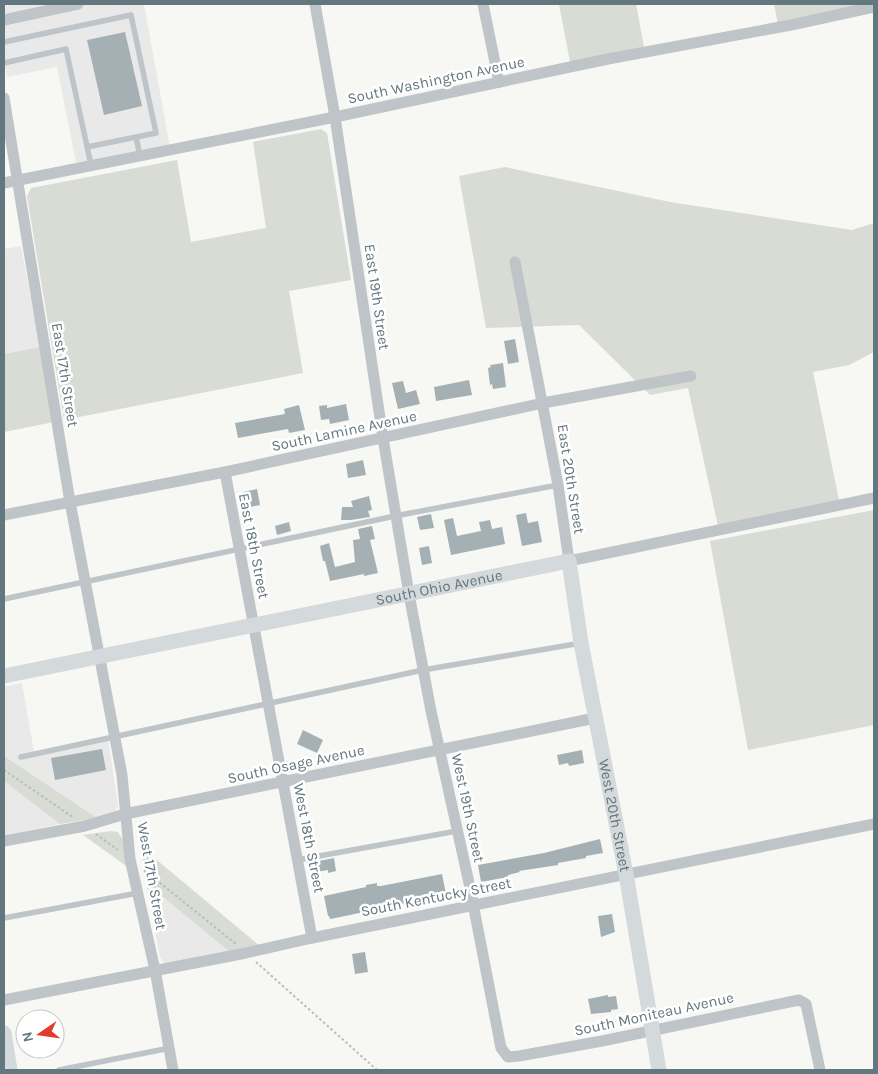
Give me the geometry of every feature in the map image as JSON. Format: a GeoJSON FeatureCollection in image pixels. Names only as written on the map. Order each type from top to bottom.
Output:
{"type":"FeatureCollection","features":[{"type":"Feature","properties":{"kind":"street"},"geometry":{"type":"LineString","coordinates":[[4,20],[78,4]]}},
{"type":"Feature","properties":{"kind":"street","name":"East 19th Street"},"geometry":{"type":"LineString","coordinates":[[315,4],[335,117],[395,516],[409,594]]}},
{"type":"Feature","properties":{"kind":"street"},"geometry":{"type":"LineString","coordinates":[[483,4],[499,82]]}},
{"type":"Feature","properties":{"kind":"street","name":"South Washington Avenue"},"geometry":{"type":"LineString","coordinates":[[4,183],[335,117],[608,59],[874,8]]}},
{"type":"Feature","properties":{"kind":"street","name":"East 17th Street"},"geometry":{"type":"LineString","coordinates":[[4,98],[70,502],[100,657]]}},
{"type":"Feature","properties":{"kind":"street","name":"East 20th Street"},"geometry":{"type":"LineString","coordinates":[[516,262],[558,485],[569,561]]}},
{"type":"Feature","properties":{"kind":"street","name":"South Lamine Avenue"},"geometry":{"type":"LineString","coordinates":[[4,515],[225,472],[542,403],[690,376]]}},
{"type":"Feature","properties":{"kind":"street","name":"East 18th Street"},"geometry":{"type":"LineString","coordinates":[[225,472],[254,625]]}},
{"type":"Feature","properties":{"kind":"street","name":"South Ohio Avenue"},"geometry":{"type":"LineString","coordinates":[[4,676],[874,498]]}},
{"type":"Feature","properties":{"kind":"street","name":"West 20th Street"},"geometry":{"type":"LineString","coordinates":[[569,561],[581,643],[626,874],[659,1070]]}},
{"type":"Feature","properties":{"kind":"street","name":"West 19th Street"},"geometry":{"type":"LineString","coordinates":[[409,594],[473,905],[500,1048],[504,1054],[513,1057],[566,1048]]}},
{"type":"Feature","properties":{"kind":"street","name":"West 18th Street"},"geometry":{"type":"LineString","coordinates":[[254,625],[312,938]]}},
{"type":"Feature","properties":{"kind":"street","name":"West 17th Street"},"geometry":{"type":"LineString","coordinates":[[100,657],[122,775],[130,859],[155,970],[173,1070]]}},
{"type":"Feature","properties":{"kind":"street","name":"South Osage Avenue"},"geometry":{"type":"LineString","coordinates":[[4,841],[85,826],[125,814],[595,718]]}},
{"type":"Feature","properties":{"kind":"street","name":"South Kentucky Street"},"geometry":{"type":"LineString","coordinates":[[4,1000],[246,954],[312,938],[874,824]]}},
{"type":"Feature","properties":{"kind":"street","name":"South Moniteau Avenue"},"geometry":{"type":"LineString","coordinates":[[566,1048],[799,1000],[806,1004],[820,1070]]}},
{"type":"Feature","properties":{"kind":"street"},"geometry":{"type":"LineString","coordinates":[[4,1033],[10,1070]]}},
{"type":"Feature","properties":{"kind":"lane"},"geometry":{"type":"LineString","coordinates":[[4,42],[131,15],[156,133],[87,147]]}},
{"type":"Feature","properties":{"kind":"lane"},"geometry":{"type":"LineString","coordinates":[[4,63],[66,50],[91,165]]}},
{"type":"Feature","properties":{"kind":"lane"},"geometry":{"type":"LineString","coordinates":[[136,137],[140,156]]}},
{"type":"Feature","properties":{"kind":"lane"},"geometry":{"type":"LineString","coordinates":[[4,599],[239,548],[558,485]]}},
{"type":"Feature","properties":{"kind":"lane"},"geometry":{"type":"LineString","coordinates":[[21,757],[424,670],[581,643]]}},
{"type":"Feature","properties":{"kind":"lane"},"geometry":{"type":"LineString","coordinates":[[298,860],[457,831]]}},
{"type":"Feature","properties":{"kind":"lane"},"geometry":{"type":"LineString","coordinates":[[4,918],[138,893]]}},
{"type":"Feature","properties":{"kind":"lane"},"geometry":{"type":"LineString","coordinates":[[59,1070],[170,1048]]}},
{"type":"Feature","properties":{"kind":"path"},"geometry":{"type":"LineString","coordinates":[[4,770],[45,796],[130,859],[246,954],[377,1070]]}},
{"type":"Feature","properties":{"kind":"shaded area"},"geometry":{"type":"Polygon","coordinates":[[[4,4],[144,4],[170,148],[77,167],[57,67],[7,77],[4,58],[4,4]]]}},
{"type":"Feature","properties":{"kind":"shaded area"},"geometry":{"type":"Polygon","coordinates":[[[559,4],[636,4],[645,52],[571,67],[559,4]]]}},
{"type":"Feature","properties":{"kind":"shaded area"},"geometry":{"type":"Polygon","coordinates":[[[774,4],[874,4],[778,25],[774,4]]]}},
{"type":"Feature","properties":{"kind":"shaded area"},"geometry":{"type":"Polygon","coordinates":[[[321,129],[327,133],[351,280],[289,291],[303,373],[64,420],[27,196],[31,188],[177,160],[191,242],[266,228],[253,142],[321,129]]]}},
{"type":"Feature","properties":{"kind":"shaded area"},"geometry":{"type":"Polygon","coordinates":[[[505,167],[670,202],[852,230],[874,223],[874,352],[849,365],[813,372],[840,505],[719,531],[688,388],[650,395],[579,325],[486,328],[459,176],[505,167]]]}},
{"type":"Feature","properties":{"kind":"shaded area"},"geometry":{"type":"Polygon","coordinates":[[[21,246],[40,347],[4,354],[4,249],[21,246]]]}},
{"type":"Feature","properties":{"kind":"shaded area"},"geometry":{"type":"Polygon","coordinates":[[[40,347],[54,422],[4,432],[4,354],[40,347]]]}},
{"type":"Feature","properties":{"kind":"shaded area"},"geometry":{"type":"Polygon","coordinates":[[[874,510],[874,725],[748,750],[710,541],[874,510]]]}},
{"type":"Feature","properties":{"kind":"shaded area"},"geometry":{"type":"Polygon","coordinates":[[[22,683],[34,752],[108,738],[118,806],[113,815],[97,818],[4,756],[4,687],[22,683]]]}},
{"type":"Feature","properties":{"kind":"shaded area"},"geometry":{"type":"Polygon","coordinates":[[[4,756],[97,818],[60,824],[4,781],[4,756]]]}},
{"type":"Feature","properties":{"kind":"shaded area"},"geometry":{"type":"Polygon","coordinates":[[[4,781],[60,824],[4,835],[4,781]]]}},
{"type":"Feature","properties":{"kind":"shaded area"},"geometry":{"type":"Polygon","coordinates":[[[111,831],[118,832],[123,840],[129,868],[83,835],[111,831]]]}},
{"type":"Feature","properties":{"kind":"shaded area"},"geometry":{"type":"Polygon","coordinates":[[[140,846],[260,946],[231,953],[146,883],[140,846]]]}},
{"type":"Feature","properties":{"kind":"shaded area"},"geometry":{"type":"Polygon","coordinates":[[[146,883],[231,953],[170,964],[163,962],[160,957],[146,883]]]}},
{"type":"Feature","properties":{"kind":"building"},"geometry":{"type":"Polygon","coordinates":[[[125,32],[142,106],[104,115],[87,40],[125,32]]]}},
{"type":"Feature","properties":{"kind":"building"},"geometry":{"type":"Polygon","coordinates":[[[515,339],[519,362],[508,364],[504,341],[515,339]]]}},
{"type":"Feature","properties":{"kind":"building"},"geometry":{"type":"Polygon","coordinates":[[[503,363],[506,387],[493,389],[492,384],[490,385],[488,368],[491,367],[490,365],[503,363]]]}},
{"type":"Feature","properties":{"kind":"building"},"geometry":{"type":"Polygon","coordinates":[[[469,380],[472,395],[436,401],[434,387],[469,380]]]}},
{"type":"Feature","properties":{"kind":"building"},"geometry":{"type":"Polygon","coordinates":[[[403,381],[406,393],[416,390],[420,404],[398,409],[392,383],[403,381]]]}},
{"type":"Feature","properties":{"kind":"building"},"geometry":{"type":"Polygon","coordinates":[[[346,404],[349,420],[330,424],[329,419],[321,420],[319,406],[327,405],[327,408],[346,404]]]}},
{"type":"Feature","properties":{"kind":"building"},"geometry":{"type":"Polygon","coordinates":[[[299,405],[305,430],[289,433],[288,429],[238,438],[235,423],[285,414],[284,409],[299,405]]]}},
{"type":"Feature","properties":{"kind":"building"},"geometry":{"type":"Polygon","coordinates":[[[363,460],[366,475],[348,478],[346,464],[363,460]]]}},
{"type":"Feature","properties":{"kind":"building"},"geometry":{"type":"Polygon","coordinates":[[[257,489],[260,505],[246,508],[243,492],[257,489]]]}},
{"type":"Feature","properties":{"kind":"building"},"geometry":{"type":"Polygon","coordinates":[[[369,496],[372,510],[368,511],[370,517],[341,520],[342,507],[353,507],[351,501],[369,496]]]}},
{"type":"Feature","properties":{"kind":"building"},"geometry":{"type":"Polygon","coordinates":[[[526,513],[528,523],[538,521],[542,542],[522,546],[516,515],[526,513]]]}},
{"type":"Feature","properties":{"kind":"building"},"geometry":{"type":"Polygon","coordinates":[[[431,514],[434,528],[420,530],[417,517],[431,514]]]}},
{"type":"Feature","properties":{"kind":"building"},"geometry":{"type":"Polygon","coordinates":[[[453,518],[457,536],[481,531],[479,522],[490,520],[492,529],[502,527],[505,544],[451,555],[444,520],[453,518]]]}},
{"type":"Feature","properties":{"kind":"building"},"geometry":{"type":"Polygon","coordinates":[[[289,522],[291,531],[277,535],[275,526],[289,522]]]}},
{"type":"Feature","properties":{"kind":"building"},"geometry":{"type":"Polygon","coordinates":[[[372,526],[375,539],[370,540],[378,573],[330,581],[320,546],[329,543],[335,567],[355,562],[353,540],[360,539],[358,529],[372,526]]]}},
{"type":"Feature","properties":{"kind":"building"},"geometry":{"type":"Polygon","coordinates":[[[429,546],[432,563],[422,565],[419,548],[429,546]]]}},
{"type":"Feature","properties":{"kind":"building"},"geometry":{"type":"Polygon","coordinates":[[[303,730],[323,740],[317,753],[297,744],[303,730]]]}},
{"type":"Feature","properties":{"kind":"building"},"geometry":{"type":"Polygon","coordinates":[[[102,749],[106,770],[55,780],[51,758],[102,749]]]}},
{"type":"Feature","properties":{"kind":"building"},"geometry":{"type":"Polygon","coordinates":[[[582,750],[584,763],[569,766],[568,763],[559,765],[557,755],[582,750]]]}},
{"type":"Feature","properties":{"kind":"building"},"geometry":{"type":"Polygon","coordinates":[[[600,839],[603,853],[558,863],[558,865],[519,871],[508,875],[508,877],[481,882],[478,865],[544,853],[600,839]]]}},
{"type":"Feature","properties":{"kind":"building"},"geometry":{"type":"Polygon","coordinates":[[[334,858],[336,871],[328,873],[328,870],[311,873],[309,863],[334,858]]]}},
{"type":"Feature","properties":{"kind":"building"},"geometry":{"type":"Polygon","coordinates":[[[442,874],[446,894],[330,919],[328,916],[324,896],[366,887],[366,885],[377,883],[377,886],[381,886],[442,874]]]}},
{"type":"Feature","properties":{"kind":"building"},"geometry":{"type":"Polygon","coordinates":[[[612,914],[615,932],[601,937],[598,916],[612,914]]]}},
{"type":"Feature","properties":{"kind":"building"},"geometry":{"type":"Polygon","coordinates":[[[365,952],[368,972],[355,974],[352,954],[365,952]]]}},
{"type":"Feature","properties":{"kind":"building"},"geometry":{"type":"Polygon","coordinates":[[[608,995],[608,997],[616,996],[618,1009],[611,1010],[611,1012],[591,1014],[588,999],[608,995]]]}}]}
